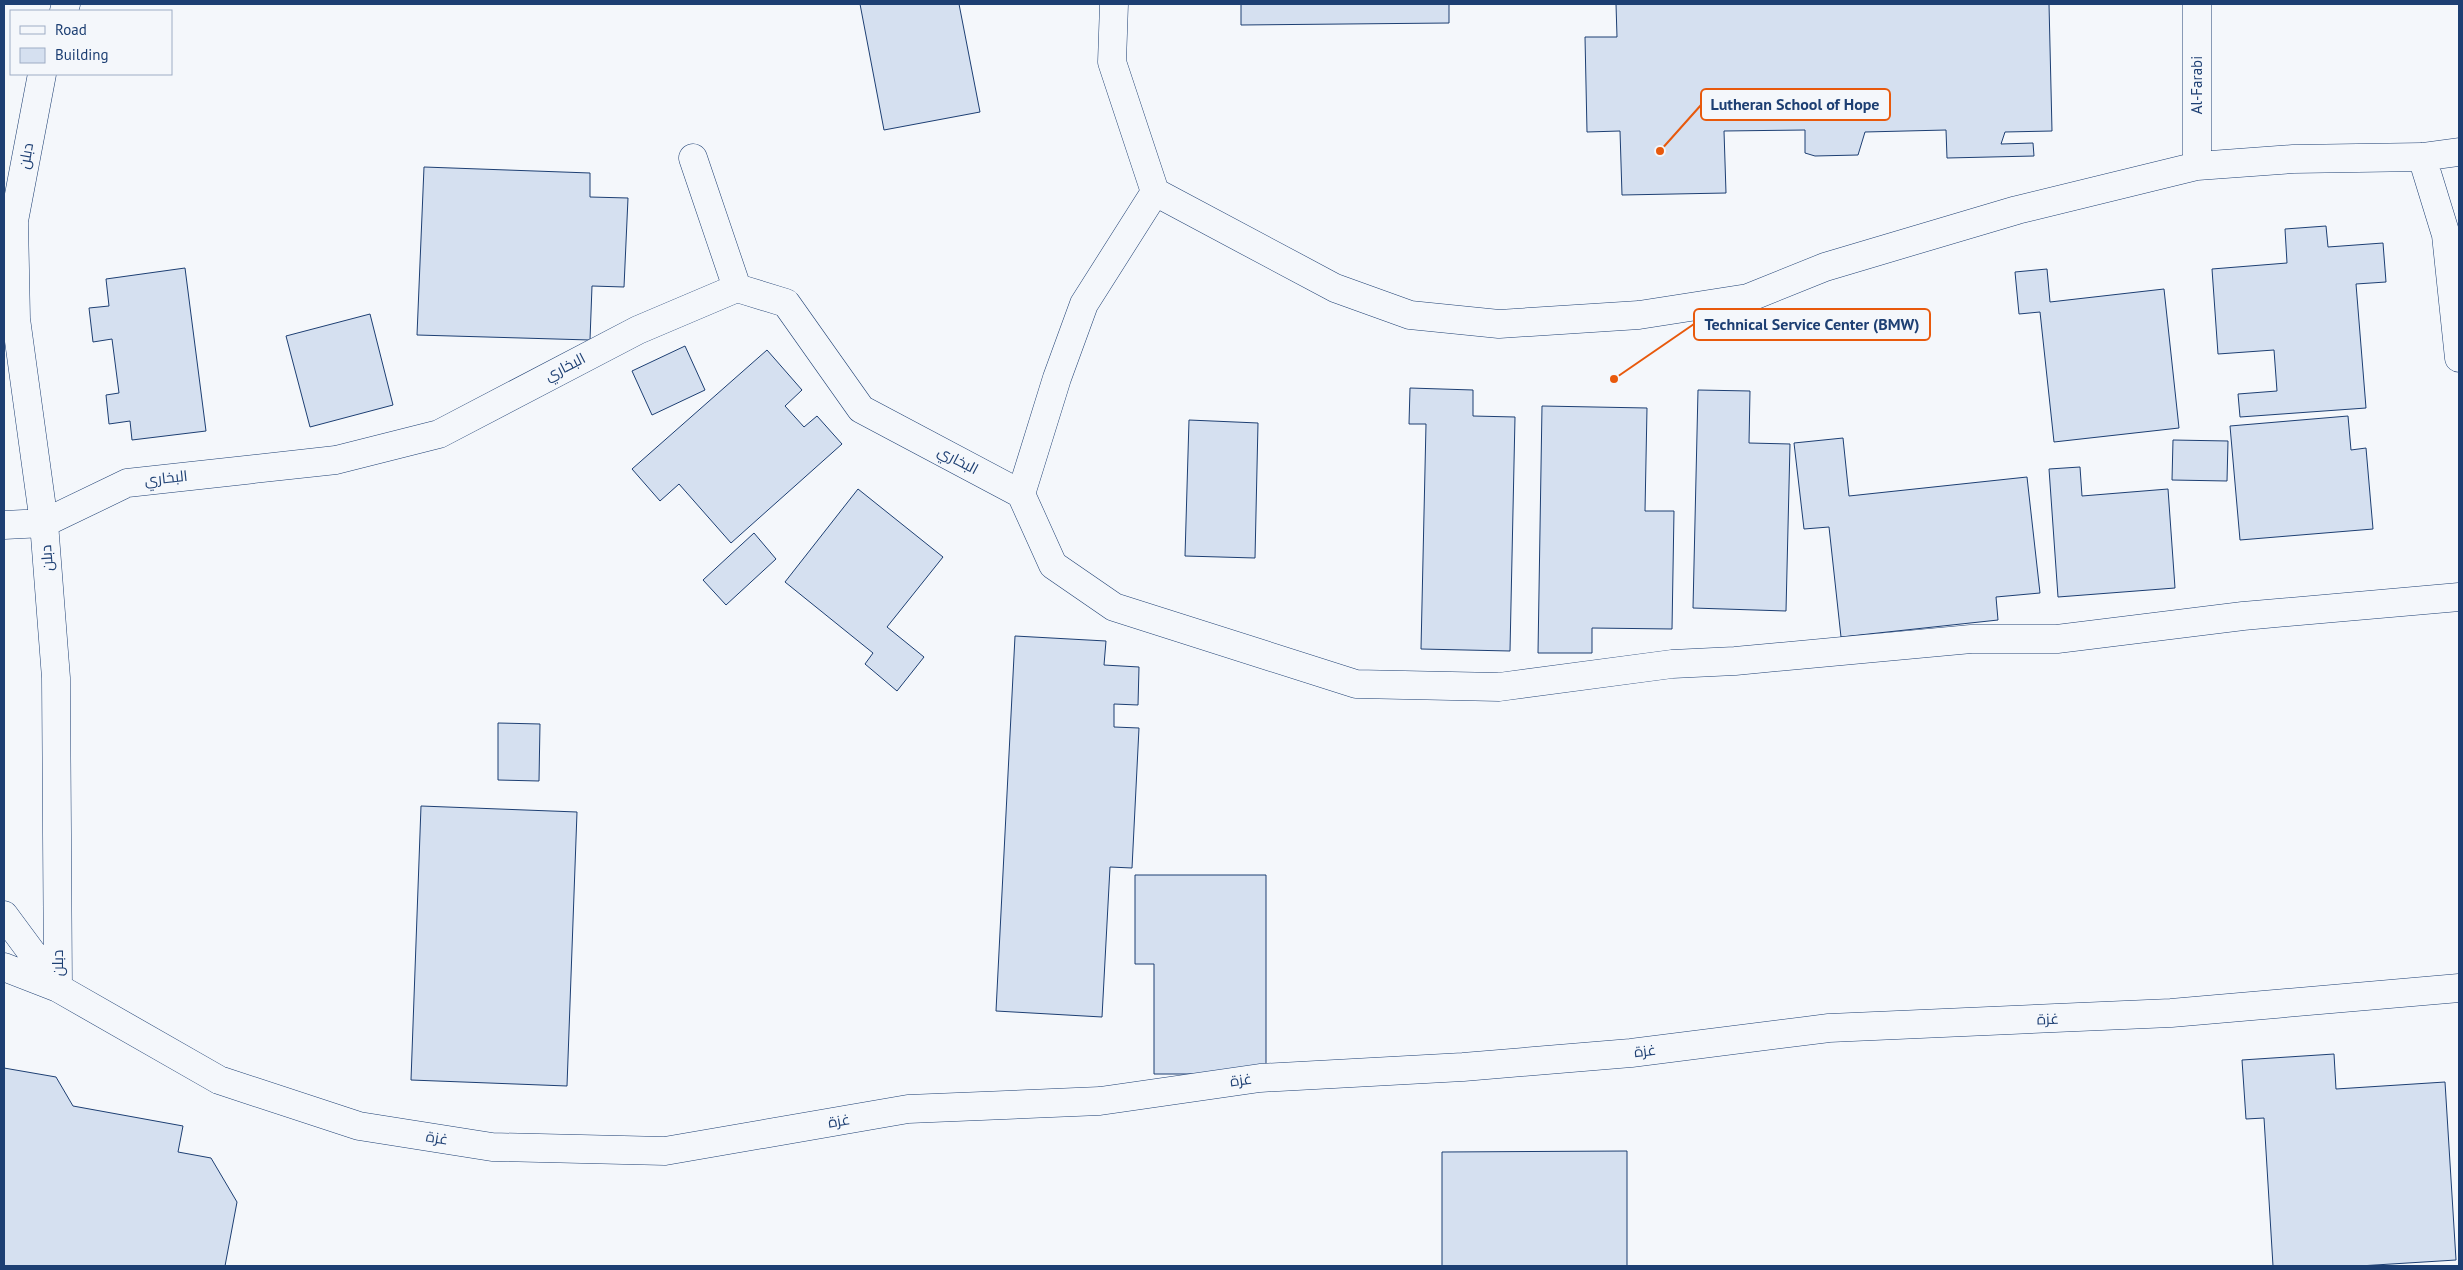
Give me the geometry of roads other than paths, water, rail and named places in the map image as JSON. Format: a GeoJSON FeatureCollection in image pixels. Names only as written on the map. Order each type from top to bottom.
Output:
{"type":"FeatureCollection","features":[{"type":"Feature","properties":{"kind":"street"},"geometry":{"type":"LineString","coordinates":[[1114,4],[1112,62],[1155,192],[1335,288],[1410,315],[1499,324],[1638,315],[1748,298],[1825,267],[2017,210],[2198,166],[2293,159],[2422,156],[2459,152]]}},
{"type":"Feature","properties":{"kind":"street","name":"Al-Farabi"},"geometry":{"type":"LineString","coordinates":[[2197,4],[2198,166]]}},
{"type":"Feature","properties":{"kind":"street","name":"دبلن"},"geometry":{"type":"LineString","coordinates":[[4,967],[58,988],[56,678],[44,523],[16,319],[14,221],[42,75]]}},
{"type":"Feature","properties":{"kind":"street"},"geometry":{"type":"LineString","coordinates":[[2422,156],[2446,235],[2459,358]]}},
{"type":"Feature","properties":{"kind":"street"},"geometry":{"type":"LineString","coordinates":[[693,158],[737,288]]}},
{"type":"Feature","properties":{"kind":"street"},"geometry":{"type":"LineString","coordinates":[[1155,192],[1084,304],[1057,378],[1021,494],[1054,565],[1114,607],[1356,684],[1499,686],[1672,664],[1744,660],[1970,638],[2057,638],[2243,616],[2459,597]]}},
{"type":"Feature","properties":{"kind":"street","name":"البخاري"},"geometry":{"type":"LineString","coordinates":[[44,523],[127,483],[336,460],[439,434],[638,330],[737,288],[786,303],[861,409],[1021,494]]}},
{"type":"Feature","properties":{"kind":"street"},"geometry":{"type":"LineString","coordinates":[[4,525],[44,523]]}},
{"type":"Feature","properties":{"kind":"street"},"geometry":{"type":"LineString","coordinates":[[4,915],[58,988]]}},
{"type":"Feature","properties":{"kind":"street","name":"غزة"},"geometry":{"type":"LineString","coordinates":[[58,988],[219,1080],[359,1126],[492,1147],[665,1151],[908,1109],[1100,1100],[1260,1078],[1463,1067],[1611,1055],[1829,1028],[2171,1013],[2459,988]]}},
{"type":"Feature","properties":{"kind":"place","name":"Lutheran School of Hope"},"geometry":{"type":"Point","coordinates":[1660,151]}},
{"type":"Feature","properties":{"kind":"place","name":"Technical Service Center (BMW)"},"geometry":{"type":"Point","coordinates":[1614,379]}}]}
